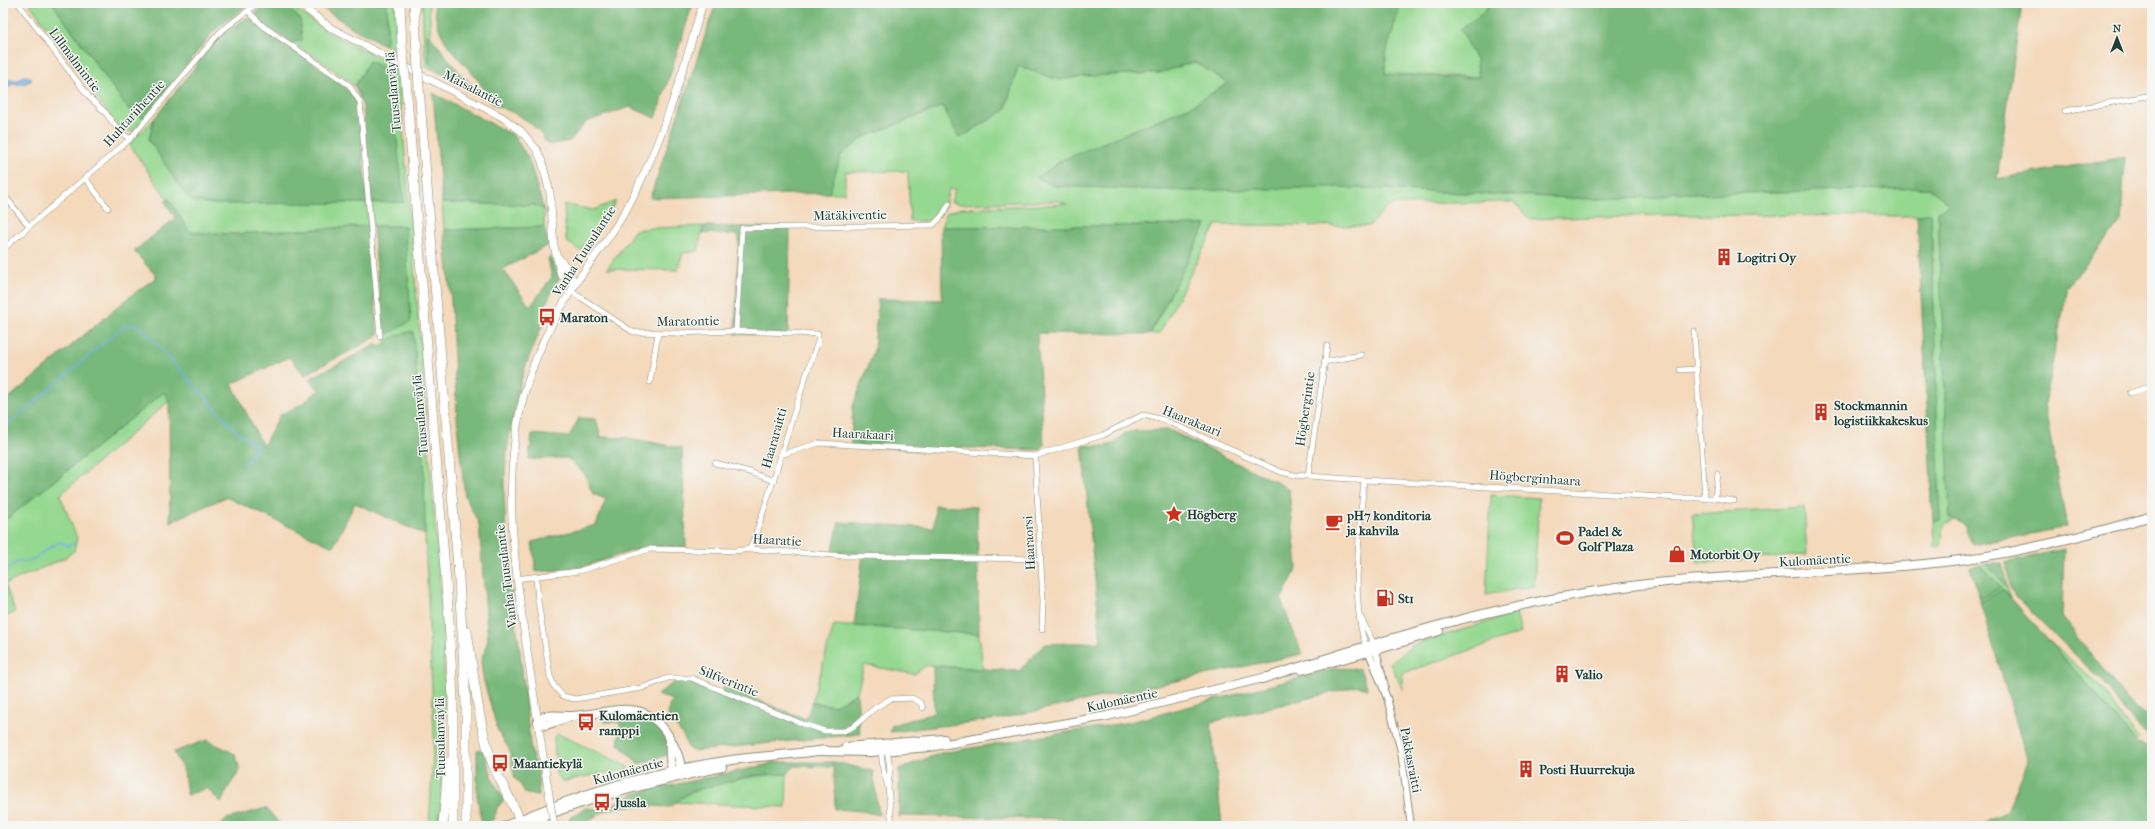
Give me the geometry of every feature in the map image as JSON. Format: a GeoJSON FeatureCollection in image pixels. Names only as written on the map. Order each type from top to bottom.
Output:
{"type":"FeatureCollection","features":[{"type":"Feature","properties":{"kind":"highway","name":"Tuusulanväylä"},"geometry":{"type":"LineString","coordinates":[[400,3],[402,47],[449,620],[453,698],[453,826]]}},
{"type":"Feature","properties":{"kind":"highway","name":"Tuusulanväylä"},"geometry":{"type":"LineString","coordinates":[[414,3],[419,88],[459,579],[466,704],[466,826]]}},
{"type":"Feature","properties":{"kind":"highway"},"geometry":{"type":"LineString","coordinates":[[459,579],[483,727],[499,780],[521,824]]}},
{"type":"Feature","properties":{"kind":"highway"},"geometry":{"type":"LineString","coordinates":[[443,826],[448,735],[453,698]]}},
{"type":"Feature","properties":{"kind":"main road","name":"Maisalantie"},"geometry":{"type":"LineString","coordinates":[[298,3],[331,28],[502,117],[521,131],[537,150],[547,178],[555,255],[561,275],[573,288]]}},
{"type":"Feature","properties":{"kind":"main road","name":"Vanha Tuusulantie"},"geometry":{"type":"LineString","coordinates":[[554,826],[516,579],[511,531],[511,480],[517,427],[528,384],[544,340],[573,288],[625,212],[649,165],[674,99],[703,3]]}},
{"type":"Feature","properties":{"kind":"main road","name":"Kulomäentie"},"geometry":{"type":"LineString","coordinates":[[521,824],[610,788],[724,761],[820,750],[884,749],[985,736],[1107,716],[1322,666],[1371,648],[1477,616],[1568,596],[1646,584],[1887,568],[1968,559],[2069,539],[2152,516]]}},
{"type":"Feature","properties":{"kind":"main road"},"geometry":{"type":"LineString","coordinates":[[538,722],[546,726],[572,716],[618,709],[635,710],[653,718],[670,737],[676,750],[677,772]]}},
{"type":"Feature","properties":{"kind":"main road","name":"Kulomäentie"},"geometry":{"type":"LineString","coordinates":[[505,826],[533,823],[577,805],[677,772]]}},
{"type":"Feature","properties":{"kind":"street","name":"Lillmalmintie"},"geometry":{"type":"LineString","coordinates":[[18,3],[51,44],[88,97],[105,112],[119,132],[130,138]]}},
{"type":"Feature","properties":{"kind":"street","name":"Huhtariihentie"},"geometry":{"type":"LineString","coordinates":[[3,249],[130,138],[212,41],[258,3]]}},
{"type":"Feature","properties":{"kind":"street"},"geometry":{"type":"LineString","coordinates":[[248,10],[263,26],[349,85],[360,102],[380,336]]}},
{"type":"Feature","properties":{"kind":"street"},"geometry":{"type":"LineString","coordinates":[[2065,111],[2152,95]]}},
{"type":"Feature","properties":{"kind":"street"},"geometry":{"type":"LineString","coordinates":[[85,178],[108,208]]}},
{"type":"Feature","properties":{"kind":"street"},"geometry":{"type":"LineString","coordinates":[[3,194],[29,226]]}},
{"type":"Feature","properties":{"kind":"street","name":"Mätäkiventie"},"geometry":{"type":"LineString","coordinates":[[736,331],[742,228],[933,224],[942,216],[949,204]]}},
{"type":"Feature","properties":{"kind":"street","name":"Maratontie"},"geometry":{"type":"LineString","coordinates":[[573,288],[629,330],[634,332],[658,333],[736,331],[818,334]]}},
{"type":"Feature","properties":{"kind":"street"},"geometry":{"type":"LineString","coordinates":[[1694,331],[1705,499]]}},
{"type":"Feature","properties":{"kind":"street"},"geometry":{"type":"LineString","coordinates":[[650,382],[658,333]]}},
{"type":"Feature","properties":{"kind":"street","name":"Haararaitti"},"geometry":{"type":"LineString","coordinates":[[750,549],[774,481],[780,454],[818,342],[818,334]]}},
{"type":"Feature","properties":{"kind":"street","name":"Högbergintie"},"geometry":{"type":"LineString","coordinates":[[1308,476],[1326,346]]}},
{"type":"Feature","properties":{"kind":"street"},"geometry":{"type":"LineString","coordinates":[[1324,362],[1362,355]]}},
{"type":"Feature","properties":{"kind":"street"},"geometry":{"type":"LineString","coordinates":[[1680,370],[1697,369]]}},
{"type":"Feature","properties":{"kind":"street"},"geometry":{"type":"LineString","coordinates":[[2130,393],[2152,386]]}},
{"type":"Feature","properties":{"kind":"street","name":"Haarakaari"},"geometry":{"type":"LineString","coordinates":[[780,454],[820,443],[1035,456],[1104,435],[1143,415],[1164,420],[1281,472],[1308,476],[1364,480]]}},
{"type":"Feature","properties":{"kind":"street","name":"Haaraorsi"},"geometry":{"type":"LineString","coordinates":[[1035,456],[1043,600],[1042,629]]}},
{"type":"Feature","properties":{"kind":"street"},"geometry":{"type":"LineString","coordinates":[[715,463],[750,472],[774,481]]}},
{"type":"Feature","properties":{"kind":"street"},"geometry":{"type":"LineString","coordinates":[[1715,498],[1718,474]]}},
{"type":"Feature","properties":{"kind":"street"},"geometry":{"type":"LineString","coordinates":[[1364,480],[1358,600],[1362,632],[1371,648]]}},
{"type":"Feature","properties":{"kind":"street","name":"Högberginhaara"},"geometry":{"type":"LineString","coordinates":[[1364,480],[1705,499],[1715,498],[1734,501]]}},
{"type":"Feature","properties":{"kind":"street","name":"Haaratie"},"geometry":{"type":"LineString","coordinates":[[516,579],[579,571],[650,549],[735,551],[750,549],[840,555],[1040,558]]}},
{"type":"Feature","properties":{"kind":"street","name":"Silfverintie"},"geometry":{"type":"LineString","coordinates":[[536,576],[538,601],[550,676],[554,686],[563,696],[575,699],[594,698],[642,688],[668,678],[691,678],[803,724],[825,730],[844,731],[853,727],[875,708],[890,699],[912,698],[921,703],[923,708]]}},
{"type":"Feature","properties":{"kind":"street"},"geometry":{"type":"LineString","coordinates":[[1361,618],[1371,648]]}},
{"type":"Feature","properties":{"kind":"street","name":"Pakkasraitti"},"geometry":{"type":"LineString","coordinates":[[1371,648],[1401,751],[1411,826]]}},
{"type":"Feature","properties":{"kind":"street"},"geometry":{"type":"LineString","coordinates":[[884,749],[883,770],[888,787],[892,826]]}},
{"type":"Feature","properties":{"kind":"street"},"geometry":{"type":"LineString","coordinates":[[884,749],[890,770],[888,787]]}},
{"type":"Feature","properties":{"kind":"green space"},"geometry":{"type":"Polygon","coordinates":[[[29,3],[52,3],[132,114],[145,117],[132,132],[118,127],[29,3]]]}},
{"type":"Feature","properties":{"kind":"green space"},"geometry":{"type":"Polygon","coordinates":[[[52,3],[250,3],[214,31],[145,117],[132,114],[52,3]]]}},
{"type":"Feature","properties":{"kind":"green space"},"geometry":{"type":"Polygon","coordinates":[[[265,3],[283,3],[300,19],[302,40],[291,43],[264,25],[255,13],[265,3]]]}},
{"type":"Feature","properties":{"kind":"green space"},"geometry":{"type":"Polygon","coordinates":[[[283,3],[291,3],[297,10],[329,33],[398,67],[443,625],[444,726],[443,776],[439,826],[429,826],[434,734],[425,535],[424,459],[413,331],[389,339],[385,345],[383,333],[388,334],[405,226],[373,226],[372,203],[404,202],[369,61],[355,86],[320,60],[291,43],[295,16],[283,3]]]}},
{"type":"Feature","properties":{"kind":"green space"},"geometry":{"type":"Polygon","coordinates":[[[315,3],[387,3],[387,41],[383,44],[354,29],[315,3]]]}},
{"type":"Feature","properties":{"kind":"green space"},"geometry":{"type":"Polygon","coordinates":[[[387,3],[395,3],[397,52],[383,44],[387,41],[387,3]]]}},
{"type":"Feature","properties":{"kind":"green space"},"geometry":{"type":"Polygon","coordinates":[[[422,3],[429,3],[431,37],[428,35],[429,63],[442,74],[425,66],[422,3]]]}},
{"type":"Feature","properties":{"kind":"green space"},"geometry":{"type":"Polygon","coordinates":[[[434,3],[693,3],[656,118],[630,107],[586,122],[570,141],[548,145],[536,128],[526,120],[492,103],[474,75],[445,40],[436,18],[434,3]]]}},
{"type":"Feature","properties":{"kind":"green space"},"geometry":{"type":"Polygon","coordinates":[[[716,3],[1395,3],[1399,9],[1386,53],[1385,74],[1460,78],[1479,77],[1476,60],[1461,29],[1483,13],[1490,3],[2022,3],[1997,179],[2125,157],[2121,222],[2068,286],[2044,404],[2067,527],[1973,545],[1965,525],[1950,517],[1938,211],[1950,204],[1929,188],[1701,194],[1673,192],[1661,197],[1593,199],[1336,187],[1192,191],[1055,186],[1037,178],[1062,160],[1191,106],[1228,83],[1194,62],[1159,73],[1086,76],[1059,80],[1018,66],[1005,110],[959,138],[943,106],[864,137],[841,155],[829,193],[650,198],[716,3]]]}},
{"type":"Feature","properties":{"kind":"green space"},"geometry":{"type":"Polygon","coordinates":[[[1395,3],[1490,3],[1483,13],[1461,29],[1476,60],[1479,77],[1385,74],[1386,53],[1399,9],[1395,3]]]}},
{"type":"Feature","properties":{"kind":"green space"},"geometry":{"type":"Polygon","coordinates":[[[246,18],[253,19],[271,36],[337,79],[358,101],[367,203],[212,204],[192,201],[185,194],[149,140],[154,119],[212,45],[223,34],[246,18]]]}},
{"type":"Feature","properties":{"kind":"green space"},"geometry":{"type":"Polygon","coordinates":[[[427,35],[431,37],[462,76],[477,89],[476,92],[442,74],[429,63],[427,35]]]}},
{"type":"Feature","properties":{"kind":"green space"},"geometry":{"type":"Polygon","coordinates":[[[369,61],[381,66],[390,78],[404,202],[372,203],[363,107],[355,86],[369,61]]]}},
{"type":"Feature","properties":{"kind":"green space"},"geometry":{"type":"Polygon","coordinates":[[[1194,62],[1229,83],[1191,106],[1126,134],[1055,186],[1192,191],[1336,187],[1593,199],[1661,197],[1673,192],[1701,194],[1929,188],[1951,205],[1938,211],[1950,517],[1955,520],[1944,525],[1941,546],[1934,548],[1933,521],[1940,520],[1931,213],[1917,216],[1662,215],[1529,219],[1514,202],[1395,204],[1386,208],[1369,226],[1216,225],[1161,331],[1158,334],[1150,334],[1206,225],[941,227],[946,213],[962,208],[1067,204],[1058,201],[958,204],[951,202],[955,189],[949,189],[942,212],[938,216],[934,219],[910,221],[908,171],[845,172],[845,193],[829,193],[841,154],[864,137],[943,106],[960,138],[1005,110],[1018,66],[1059,80],[1086,76],[1159,73],[1194,62]]]}},
{"type":"Feature","properties":{"kind":"green space"},"geometry":{"type":"Polygon","coordinates":[[[433,93],[513,135],[528,157],[544,210],[535,205],[442,203],[433,93]]]}},
{"type":"Feature","properties":{"kind":"green space"},"geometry":{"type":"Polygon","coordinates":[[[154,119],[149,140],[185,194],[192,201],[212,204],[367,203],[368,226],[235,234],[190,232],[129,144],[154,119]]]}},
{"type":"Feature","properties":{"kind":"green space"},"geometry":{"type":"Polygon","coordinates":[[[169,199],[190,232],[235,234],[368,226],[378,335],[305,375],[289,357],[232,384],[263,446],[280,415],[302,404],[319,390],[309,379],[375,345],[385,345],[394,337],[413,331],[424,459],[425,535],[355,503],[333,547],[226,497],[170,522],[169,401],[164,392],[3,522],[3,403],[133,294],[157,277],[134,251],[176,218],[165,202],[169,199]]]}},
{"type":"Feature","properties":{"kind":"green space"},"geometry":{"type":"Polygon","coordinates":[[[616,201],[606,218],[580,251],[566,241],[564,204],[593,210],[616,201]]]}},
{"type":"Feature","properties":{"kind":"green space"},"geometry":{"type":"Polygon","coordinates":[[[442,203],[535,205],[544,210],[544,227],[444,230],[442,203]]]}},
{"type":"Feature","properties":{"kind":"green space"},"geometry":{"type":"Polygon","coordinates":[[[1931,213],[1940,520],[1933,521],[1917,216],[1931,213]]]}},
{"type":"Feature","properties":{"kind":"green space"},"geometry":{"type":"Polygon","coordinates":[[[1206,225],[1150,334],[1037,333],[1044,444],[1041,450],[937,447],[937,451],[851,445],[853,406],[874,351],[878,299],[942,300],[941,227],[1206,225]]]}},
{"type":"Feature","properties":{"kind":"green space"},"geometry":{"type":"Polygon","coordinates":[[[373,226],[405,226],[411,321],[388,334],[383,333],[373,226]]]}},
{"type":"Feature","properties":{"kind":"green space"},"geometry":{"type":"Polygon","coordinates":[[[703,226],[698,251],[683,253],[678,270],[607,269],[635,230],[703,226]]]}},
{"type":"Feature","properties":{"kind":"green space"},"geometry":{"type":"Polygon","coordinates":[[[703,226],[790,228],[788,335],[735,334],[739,235],[702,233],[703,226]]]}},
{"type":"Feature","properties":{"kind":"green space"},"geometry":{"type":"Polygon","coordinates":[[[544,227],[549,245],[503,269],[530,307],[552,277],[548,258],[551,257],[559,278],[543,309],[544,321],[525,367],[518,391],[507,450],[504,484],[507,566],[520,651],[531,752],[538,770],[539,795],[526,794],[518,781],[515,779],[509,749],[498,731],[483,678],[481,661],[488,640],[479,524],[465,496],[458,435],[451,301],[444,230],[544,227]]]}},
{"type":"Feature","properties":{"kind":"green space"},"geometry":{"type":"Polygon","coordinates":[[[164,392],[169,401],[60,495],[77,538],[74,551],[63,559],[5,584],[15,612],[3,618],[3,522],[164,392]]]}},
{"type":"Feature","properties":{"kind":"green space"},"geometry":{"type":"Polygon","coordinates":[[[579,418],[596,419],[601,437],[629,438],[682,448],[686,547],[647,546],[579,568],[536,572],[532,542],[596,525],[606,499],[593,494],[584,473],[567,458],[529,459],[532,434],[569,437],[579,418]]]}},
{"type":"Feature","properties":{"kind":"green space"},"geometry":{"type":"Polygon","coordinates":[[[1169,430],[1280,484],[1289,490],[1297,568],[1281,600],[1302,654],[999,719],[890,732],[892,725],[934,713],[933,666],[1019,671],[1045,644],[1101,642],[1082,445],[1104,446],[1113,444],[1125,433],[1135,431],[1169,430]]]}},
{"type":"Feature","properties":{"kind":"green space"},"geometry":{"type":"Polygon","coordinates":[[[1491,495],[1539,498],[1534,586],[1486,595],[1491,495]]]}},
{"type":"Feature","properties":{"kind":"green space"},"geometry":{"type":"Polygon","coordinates":[[[935,505],[977,507],[979,634],[854,626],[863,554],[832,552],[839,522],[934,528],[935,505]]]}},
{"type":"Feature","properties":{"kind":"green space"},"geometry":{"type":"Polygon","coordinates":[[[1804,507],[1807,555],[1698,563],[1692,514],[1804,507]]]}},
{"type":"Feature","properties":{"kind":"green space"},"geometry":{"type":"Polygon","coordinates":[[[2064,549],[2062,617],[2135,710],[2152,717],[2152,740],[2128,716],[2104,683],[2016,597],[2010,587],[2006,562],[2064,549]]]}},
{"type":"Feature","properties":{"kind":"green space"},"geometry":{"type":"Polygon","coordinates":[[[2002,563],[2007,587],[1986,564],[2002,563]]]}},
{"type":"Feature","properties":{"kind":"green space"},"geometry":{"type":"Polygon","coordinates":[[[1986,564],[2007,587],[2011,598],[2003,589],[1980,602],[1980,599],[2001,587],[1981,565],[1986,564]]]}},
{"type":"Feature","properties":{"kind":"green space"},"geometry":{"type":"Polygon","coordinates":[[[1981,565],[2001,587],[1980,599],[1970,567],[1981,565]]]}},
{"type":"Feature","properties":{"kind":"green space"},"geometry":{"type":"Polygon","coordinates":[[[2003,589],[2139,744],[2152,748],[2152,826],[1979,826],[2007,811],[2028,762],[1980,602],[2003,589]]]}},
{"type":"Feature","properties":{"kind":"green space"},"geometry":{"type":"Polygon","coordinates":[[[1516,613],[1521,633],[1406,672],[1402,675],[1403,690],[1390,663],[1413,645],[1516,613]]]}},
{"type":"Feature","properties":{"kind":"green space"},"geometry":{"type":"Polygon","coordinates":[[[834,625],[979,634],[983,669],[927,665],[914,674],[864,665],[857,693],[834,706],[812,702],[834,625]]]}},
{"type":"Feature","properties":{"kind":"green space"},"geometry":{"type":"Polygon","coordinates":[[[2047,639],[2102,688],[2124,720],[2140,738],[2137,741],[2047,639]]]}},
{"type":"Feature","properties":{"kind":"green space"},"geometry":{"type":"Polygon","coordinates":[[[1337,668],[1360,669],[1368,689],[1358,686],[1211,722],[1222,826],[1078,826],[1075,819],[899,816],[899,769],[941,753],[1130,722],[1337,668]]]}},
{"type":"Feature","properties":{"kind":"green space"},"geometry":{"type":"Polygon","coordinates":[[[679,679],[695,683],[721,694],[723,687],[806,719],[812,702],[834,706],[857,693],[860,734],[693,751],[688,748],[684,737],[668,715],[669,706],[673,700],[657,695],[679,679]]]}},
{"type":"Feature","properties":{"kind":"green space"},"geometry":{"type":"Polygon","coordinates":[[[631,714],[645,719],[658,727],[665,739],[667,755],[639,764],[618,744],[621,726],[619,722],[604,722],[605,716],[631,714]]]}},
{"type":"Feature","properties":{"kind":"green space"},"geometry":{"type":"Polygon","coordinates":[[[558,734],[627,766],[628,769],[563,782],[556,774],[554,737],[558,734]]]}},
{"type":"Feature","properties":{"kind":"green space"},"geometry":{"type":"Polygon","coordinates":[[[207,740],[235,754],[240,770],[228,788],[221,803],[207,788],[187,795],[184,772],[174,752],[207,740]]]}},
{"type":"Feature","properties":{"kind":"green space"},"geometry":{"type":"Polygon","coordinates":[[[477,750],[483,750],[494,782],[504,800],[497,808],[494,819],[482,824],[477,796],[477,750]]]}},
{"type":"Feature","properties":{"kind":"green space"},"geometry":{"type":"Polygon","coordinates":[[[772,762],[834,762],[873,771],[879,815],[862,811],[835,809],[834,767],[795,766],[787,774],[756,775],[689,792],[670,807],[635,806],[613,809],[592,818],[583,826],[569,826],[568,820],[585,808],[602,809],[636,793],[766,765],[772,762]]]}},
{"type":"Feature","properties":{"kind":"green space"},"geometry":{"type":"Polygon","coordinates":[[[787,774],[786,807],[674,802],[700,789],[728,781],[758,776],[787,774]]]}},
{"type":"Feature","properties":{"kind":"green space"},"geometry":{"type":"Polygon","coordinates":[[[266,808],[281,825],[220,826],[227,819],[266,808]]]}},
{"type":"Feature","properties":{"kind":"water"},"geometry":{"type":"Polygon","coordinates":[[[23,76],[31,77],[31,81],[23,84],[12,84],[10,87],[3,87],[6,80],[17,80],[23,76]]]}},
{"type":"Feature","properties":{"kind":"waterway"},"geometry":{"type":"LineString","coordinates":[[3,429],[124,326],[138,324],[237,432],[257,446],[246,464]]}},
{"type":"Feature","properties":{"kind":"waterway"},"geometry":{"type":"LineString","coordinates":[[3,572],[19,561],[31,560],[60,542],[69,546],[73,543]]}},
{"type":"Feature","properties":{"kind":"place","name":"Logitri Oy"},"geometry":{"type":"Point","coordinates":[1724,257]}},
{"type":"Feature","properties":{"kind":"place","name":"Maraton"},"geometry":{"type":"Point","coordinates":[547,317]}},
{"type":"Feature","properties":{"kind":"place","name":"Stockmannin logistiikkakeskus"},"geometry":{"type":"Point","coordinates":[1821,412]}},
{"type":"Feature","properties":{"kind":"place","name":"Högberg"},"geometry":{"type":"Point","coordinates":[1174,514]}},
{"type":"Feature","properties":{"kind":"place","name":"pH7 konditoria ja kahvila"},"geometry":{"type":"Point","coordinates":[1334,522]}},
{"type":"Feature","properties":{"kind":"place","name":"Padel & Golf Plaza"},"geometry":{"type":"Point","coordinates":[1565,538]}},
{"type":"Feature","properties":{"kind":"place","name":"Motorbit Oy"},"geometry":{"type":"Point","coordinates":[1677,554]}},
{"type":"Feature","properties":{"kind":"place","name":"St1"},"geometry":{"type":"Point","coordinates":[1385,598]}},
{"type":"Feature","properties":{"kind":"place","name":"Valio"},"geometry":{"type":"Point","coordinates":[1562,674]}},
{"type":"Feature","properties":{"kind":"place","name":"Kulomäentien ramppi"},"geometry":{"type":"Point","coordinates":[586,722]}},
{"type":"Feature","properties":{"kind":"place","name":"Maantiekylä"},"geometry":{"type":"Point","coordinates":[500,763]}},
{"type":"Feature","properties":{"kind":"place","name":"Posti Huurrekuja"},"geometry":{"type":"Point","coordinates":[1526,769]}},
{"type":"Feature","properties":{"kind":"place","name":"Jussla"},"geometry":{"type":"Point","coordinates":[602,802]}}]}
